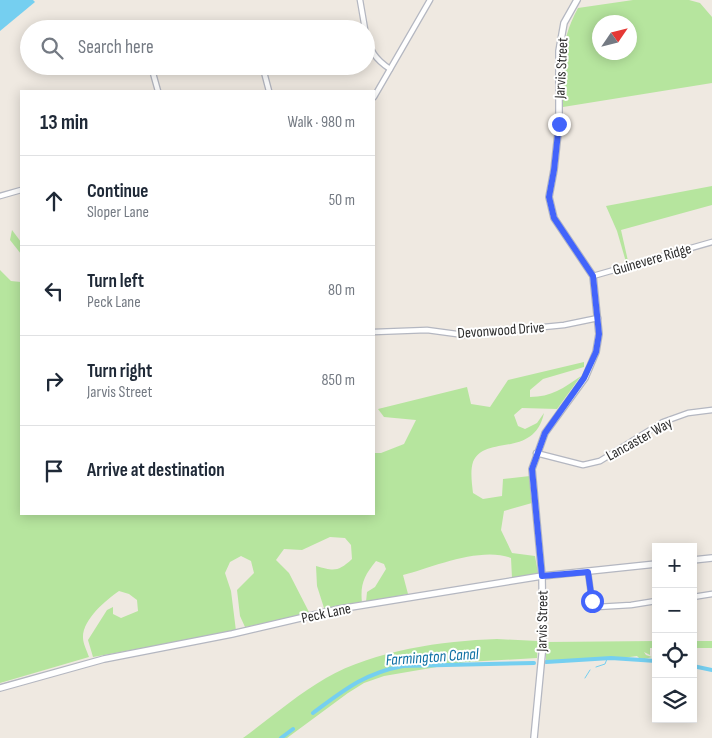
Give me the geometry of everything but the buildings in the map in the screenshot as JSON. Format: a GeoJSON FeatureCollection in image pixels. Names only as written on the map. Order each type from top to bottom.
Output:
{"type":"FeatureCollection","features":[{"type":"Feature","properties":{"kind":"street"},"geometry":{"type":"LineString","coordinates":[[360,0],[363,20]]}},
{"type":"Feature","properties":{"kind":"street"},"geometry":{"type":"LineString","coordinates":[[375,95],[430,0]]}},
{"type":"Feature","properties":{"kind":"street","name":"Jarvis Street"},"geometry":{"type":"LineString","coordinates":[[534,738],[542,644],[542,576],[532,469],[536,453],[545,433],[584,378],[594,357],[599,334],[599,318],[593,276],[554,218],[549,197],[559,124],[559,51],[564,23],[577,0]]}},
{"type":"Feature","properties":{"kind":"street"},"geometry":{"type":"LineString","coordinates":[[375,58],[390,69]]}},
{"type":"Feature","properties":{"kind":"street"},"geometry":{"type":"LineString","coordinates":[[154,75],[158,90]]}},
{"type":"Feature","properties":{"kind":"street"},"geometry":{"type":"LineString","coordinates":[[265,75],[269,90]]}},
{"type":"Feature","properties":{"kind":"street"},"geometry":{"type":"LineString","coordinates":[[0,196],[20,190]]}},
{"type":"Feature","properties":{"kind":"street","name":"Guinevere Ridge"},"geometry":{"type":"LineString","coordinates":[[593,276],[712,242]]}},
{"type":"Feature","properties":{"kind":"street","name":"Devonwood Drive"},"geometry":{"type":"LineString","coordinates":[[375,332],[427,330],[464,335],[564,325],[599,318]]}},
{"type":"Feature","properties":{"kind":"street","name":"Lancaster Way"},"geometry":{"type":"LineString","coordinates":[[536,453],[583,464],[600,461],[663,422],[688,413],[712,410]]}},
{"type":"Feature","properties":{"kind":"street"},"geometry":{"type":"LineString","coordinates":[[697,560],[712,558]]}},
{"type":"Feature","properties":{"kind":"street","name":"Peck Lane"},"geometry":{"type":"LineString","coordinates":[[0,688],[104,659],[213,638],[339,609],[542,576],[652,564]]}},
{"type":"Feature","properties":{"kind":"street"},"geometry":{"type":"LineString","coordinates":[[588,572],[592,601],[597,607],[652,602]]}},
{"type":"Feature","properties":{"kind":"street"},"geometry":{"type":"LineString","coordinates":[[697,596],[712,594]]}},
{"type":"Feature","properties":{"kind":"green space"},"geometry":{"type":"Polygon","coordinates":[[[633,0],[689,0],[700,3],[712,17],[712,83],[563,107],[562,68],[564,45],[578,8],[633,0]]]}},
{"type":"Feature","properties":{"kind":"green space"},"geometry":{"type":"Polygon","coordinates":[[[712,186],[712,205],[621,230],[628,261],[626,262],[617,231],[606,206],[712,186]]]}},
{"type":"Feature","properties":{"kind":"green space"},"geometry":{"type":"Polygon","coordinates":[[[12,230],[20,241],[20,253],[10,240],[12,230]]]}},
{"type":"Feature","properties":{"kind":"green space"},"geometry":{"type":"Polygon","coordinates":[[[0,270],[11,281],[20,282],[20,515],[375,515],[375,453],[381,453],[404,444],[416,420],[384,417],[378,409],[467,387],[471,404],[490,407],[508,380],[584,362],[584,367],[543,379],[530,390],[530,397],[551,394],[581,376],[557,409],[522,408],[514,415],[518,426],[525,429],[537,423],[544,413],[539,427],[530,436],[520,441],[488,449],[479,454],[472,466],[473,493],[483,499],[502,496],[503,479],[530,476],[532,503],[504,511],[501,530],[512,553],[535,556],[538,573],[512,578],[511,558],[486,554],[472,556],[403,575],[408,594],[366,602],[367,592],[375,587],[386,569],[384,564],[376,561],[364,580],[362,603],[324,608],[317,586],[316,566],[336,569],[352,559],[351,545],[345,538],[330,537],[302,550],[284,549],[276,560],[289,573],[310,614],[245,627],[240,616],[237,590],[254,573],[251,561],[241,556],[230,562],[225,573],[231,591],[236,631],[93,657],[88,640],[107,610],[113,607],[113,614],[121,618],[138,611],[137,600],[129,594],[119,591],[96,611],[86,624],[83,638],[89,657],[0,683],[0,270]]]}},
{"type":"Feature","properties":{"kind":"green space"},"geometry":{"type":"Polygon","coordinates":[[[497,639],[538,641],[537,658],[466,662],[384,676],[364,683],[348,693],[287,738],[243,738],[294,699],[345,668],[366,660],[409,649],[454,642],[497,639]]]}},
{"type":"Feature","properties":{"kind":"green space"},"geometry":{"type":"Polygon","coordinates":[[[652,641],[650,655],[644,652],[652,657],[641,660],[637,656],[546,662],[546,642],[652,641]]]}},
{"type":"Feature","properties":{"kind":"green space"},"geometry":{"type":"Polygon","coordinates":[[[697,641],[712,641],[712,648],[697,648],[697,641]]]}},
{"type":"Feature","properties":{"kind":"water"},"geometry":{"type":"Polygon","coordinates":[[[0,0],[33,0],[35,2],[0,31],[0,0]]]}},
{"type":"Feature","properties":{"kind":"waterway","name":"Farmington Canal"},"geometry":{"type":"LineString","coordinates":[[546,662],[611,658],[652,661]]}},
{"type":"Feature","properties":{"kind":"waterway"},"geometry":{"type":"LineString","coordinates":[[596,667],[605,664],[607,659]]}},
{"type":"Feature","properties":{"kind":"waterway","name":"Farmington Canal"},"geometry":{"type":"LineString","coordinates":[[313,713],[355,684],[389,669],[403,666],[534,663]]}},
{"type":"Feature","properties":{"kind":"waterway","name":"Farmington Canal"},"geometry":{"type":"LineString","coordinates":[[697,667],[712,670]]}},
{"type":"Feature","properties":{"kind":"waterway"},"geometry":{"type":"LineString","coordinates":[[585,678],[590,670]]}},
{"type":"Feature","properties":{"kind":"waterway","name":"Farmington Canal"},"geometry":{"type":"LineString","coordinates":[[281,738],[293,729]]}},
{"type":"Feature","properties":{"kind":"route"},"geometry":{"type":"LineString","coordinates":[[559,124],[549,197],[554,218],[593,276],[599,318],[599,334],[596,352],[584,378],[545,433],[536,453],[532,469],[542,576],[588,572],[592,601]]}}]}
